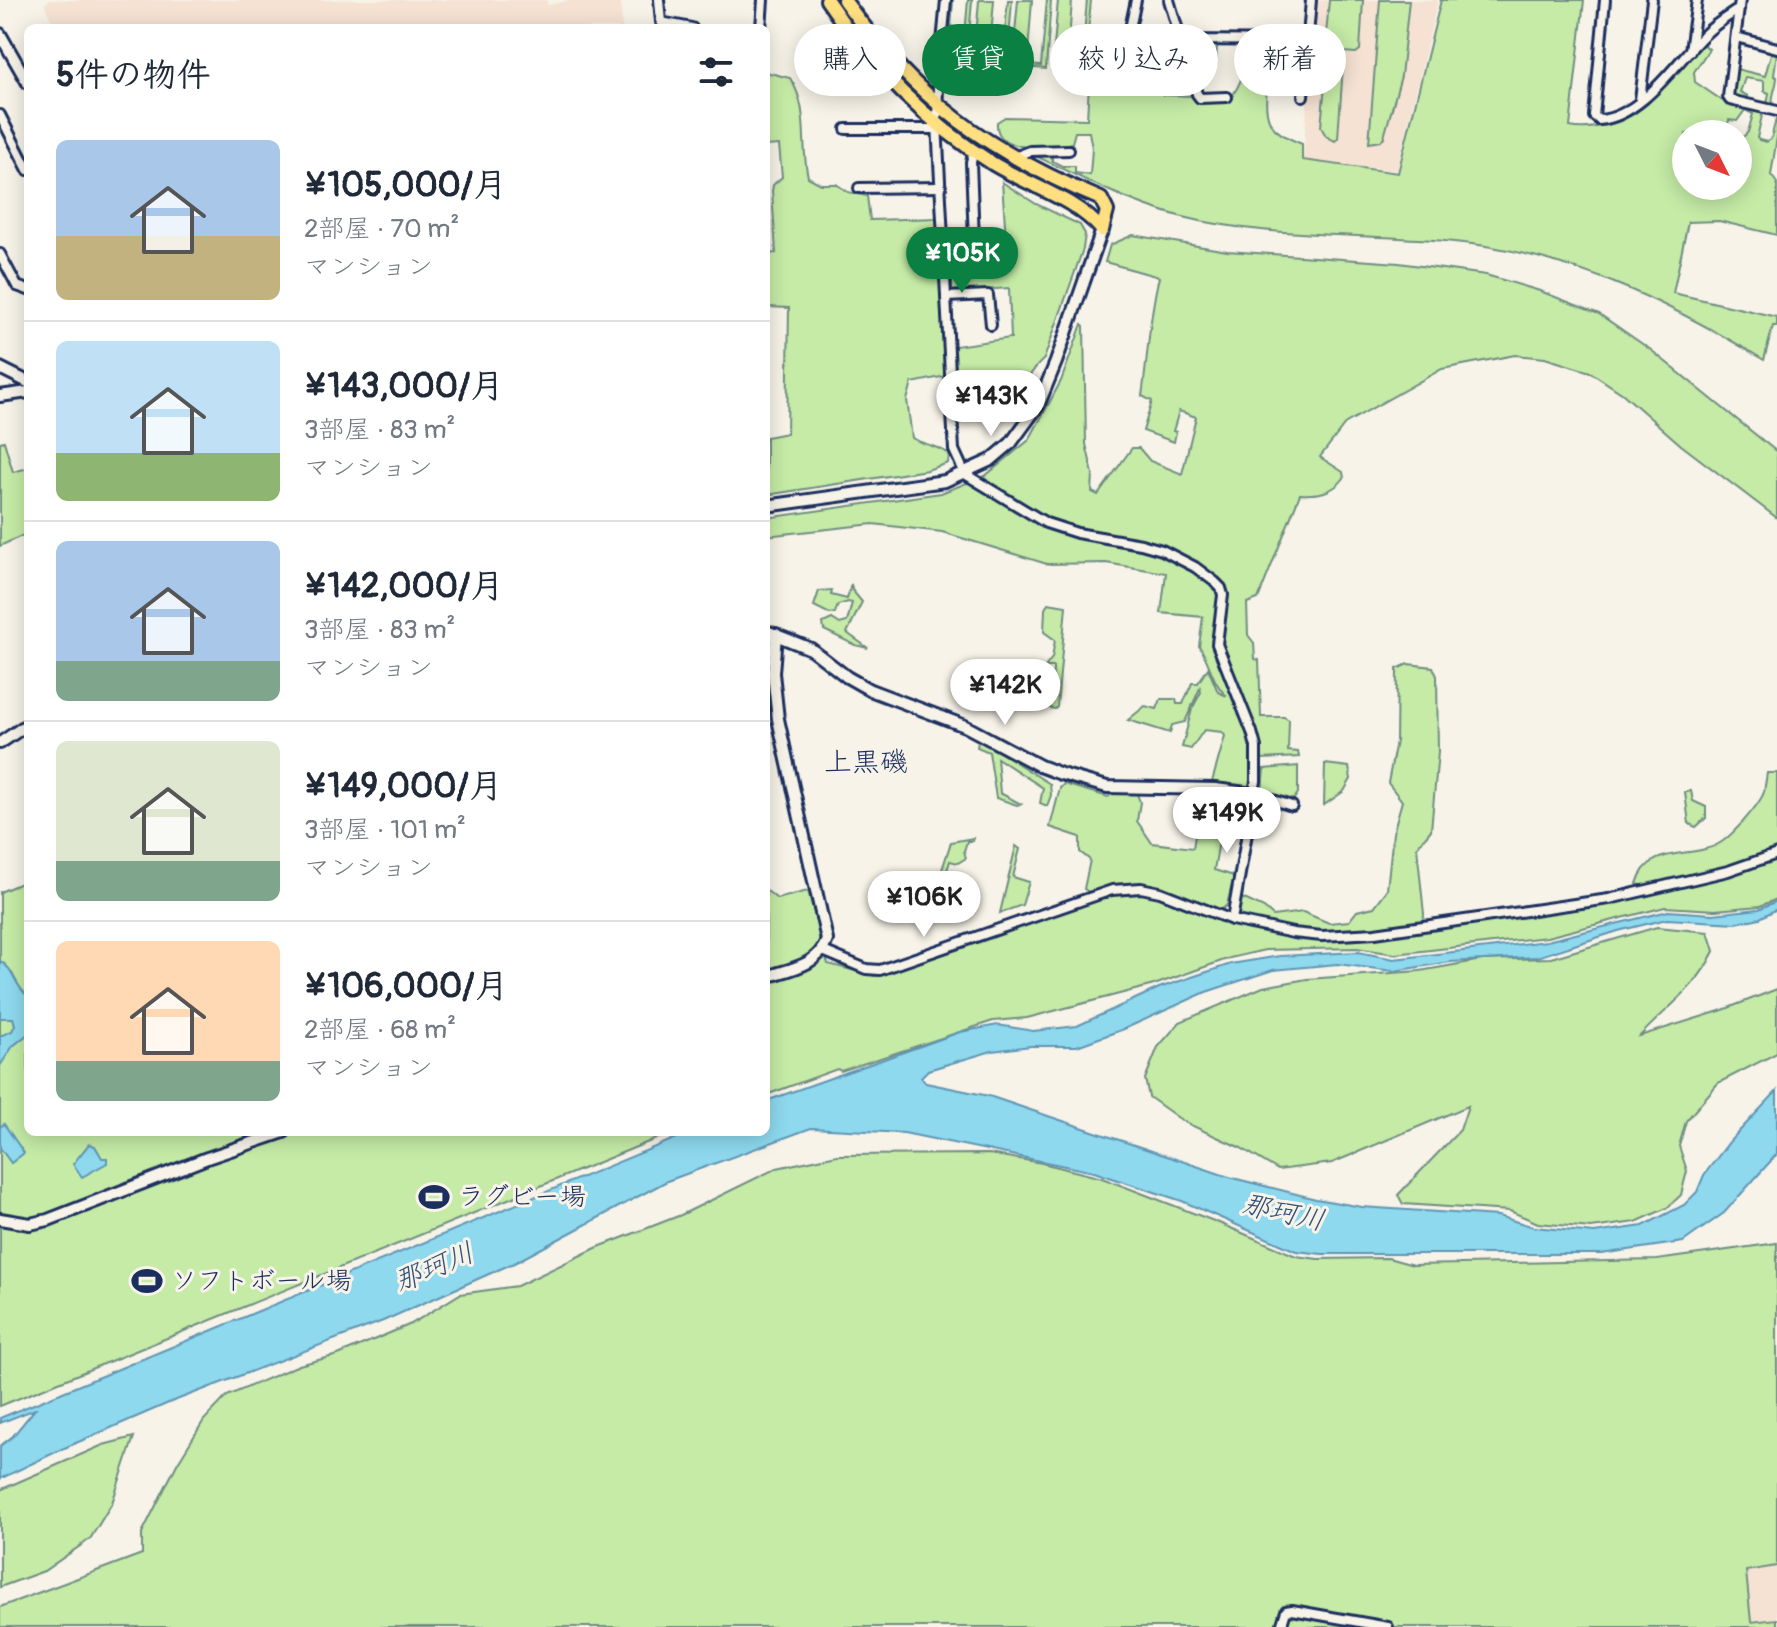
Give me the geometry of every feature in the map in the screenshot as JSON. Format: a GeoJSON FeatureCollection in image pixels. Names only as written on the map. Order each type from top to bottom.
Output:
{"type":"FeatureCollection","features":[{"type":"Feature","properties":{"kind":"main road"},"geometry":{"type":"LineString","coordinates":[[827,0],[864,52],[938,126],[1018,178],[1089,214],[1102,230]]}},
{"type":"Feature","properties":{"kind":"main road"},"geometry":{"type":"LineString","coordinates":[[844,0],[889,56],[938,104],[1012,158],[1101,199],[1107,211],[1102,230]]}},
{"type":"Feature","properties":{"kind":"street"},"geometry":{"type":"LineString","coordinates":[[659,0],[661,22],[669,24]]}},
{"type":"Feature","properties":{"kind":"street"},"geometry":{"type":"LineString","coordinates":[[761,24],[763,0]]}},
{"type":"Feature","properties":{"kind":"street"},"geometry":{"type":"LineString","coordinates":[[946,0],[938,126],[954,450],[965,474],[1057,528],[1162,550],[1195,567],[1221,588],[1223,595],[1217,644],[1256,747],[1257,765],[1232,920]]}},
{"type":"Feature","properties":{"kind":"street"},"geometry":{"type":"LineString","coordinates":[[1131,24],[1136,0]]}},
{"type":"Feature","properties":{"kind":"street"},"geometry":{"type":"LineString","coordinates":[[1169,0],[1177,24]]}},
{"type":"Feature","properties":{"kind":"street"},"geometry":{"type":"LineString","coordinates":[[1309,24],[1311,0]]}},
{"type":"Feature","properties":{"kind":"street"},"geometry":{"type":"LineString","coordinates":[[1605,0],[1594,116],[1599,120],[1619,115],[1640,100],[1739,4]]}},
{"type":"Feature","properties":{"kind":"street"},"geometry":{"type":"LineString","coordinates":[[1640,100],[1652,0]]}},
{"type":"Feature","properties":{"kind":"street"},"geometry":{"type":"LineString","coordinates":[[1690,52],[1697,0]]}},
{"type":"Feature","properties":{"kind":"street"},"geometry":{"type":"LineString","coordinates":[[1739,4],[1728,97],[1777,111]]}},
{"type":"Feature","properties":{"kind":"street"},"geometry":{"type":"LineString","coordinates":[[0,34],[24,76]]}},
{"type":"Feature","properties":{"kind":"street"},"geometry":{"type":"LineString","coordinates":[[1736,37],[1777,48]]}},
{"type":"Feature","properties":{"kind":"street"},"geometry":{"type":"LineString","coordinates":[[1198,96],[1227,97]]}},
{"type":"Feature","properties":{"kind":"street"},"geometry":{"type":"LineString","coordinates":[[0,115],[24,162]]}},
{"type":"Feature","properties":{"kind":"street"},"geometry":{"type":"LineString","coordinates":[[846,129],[938,126]]}},
{"type":"Feature","properties":{"kind":"street"},"geometry":{"type":"LineString","coordinates":[[1012,158],[1030,151],[1069,150]]}},
{"type":"Feature","properties":{"kind":"street"},"geometry":{"type":"LineString","coordinates":[[974,151],[971,162],[975,255]]}},
{"type":"Feature","properties":{"kind":"street"},"geometry":{"type":"LineString","coordinates":[[859,188],[941,187]]}},
{"type":"Feature","properties":{"kind":"street"},"geometry":{"type":"LineString","coordinates":[[770,505],[920,485],[965,474],[991,460],[1011,443],[1038,406],[1102,230]]}},
{"type":"Feature","properties":{"kind":"street"},"geometry":{"type":"LineString","coordinates":[[943,242],[974,241]]}},
{"type":"Feature","properties":{"kind":"street"},"geometry":{"type":"LineString","coordinates":[[0,254],[17,286],[24,289]]}},
{"type":"Feature","properties":{"kind":"street"},"geometry":{"type":"LineString","coordinates":[[946,297],[988,295],[991,325]]}},
{"type":"Feature","properties":{"kind":"street"},"geometry":{"type":"LineString","coordinates":[[0,368],[24,380]]}},
{"type":"Feature","properties":{"kind":"street"},"geometry":{"type":"LineString","coordinates":[[0,396],[24,393]]}},
{"type":"Feature","properties":{"kind":"street"},"geometry":{"type":"LineString","coordinates":[[770,976],[815,960],[823,951],[826,932],[775,696],[771,632],[811,649],[847,677],[870,690],[965,726],[1061,774],[1107,787],[1215,789],[1254,794],[1292,806]]}},
{"type":"Feature","properties":{"kind":"street"},"geometry":{"type":"LineString","coordinates":[[0,743],[24,727]]}},
{"type":"Feature","properties":{"kind":"street"},"geometry":{"type":"LineString","coordinates":[[823,951],[866,969],[880,970],[1112,890],[1141,888],[1160,892],[1232,920],[1293,933],[1322,936],[1375,933],[1609,899],[1728,871],[1777,854]]}},
{"type":"Feature","properties":{"kind":"street"},"geometry":{"type":"LineString","coordinates":[[0,1219],[30,1224],[48,1220],[272,1136]]}},
{"type":"Feature","properties":{"kind":"street"},"geometry":{"type":"LineString","coordinates":[[1281,1627],[1286,1611],[1292,1610],[1388,1627]]}},
{"type":"Feature","properties":{"kind":"shaded area"},"geometry":{"type":"Polygon","coordinates":[[[50,0],[546,0],[548,5],[570,0],[621,0],[622,24],[53,24],[44,4],[50,0]]]}},
{"type":"Feature","properties":{"kind":"shaded area"},"geometry":{"type":"Polygon","coordinates":[[[1315,0],[1438,0],[1397,171],[1303,160],[1308,96],[1346,96],[1346,24],[1313,24],[1315,0]]]}},
{"type":"Feature","properties":{"kind":"shaded area"},"geometry":{"type":"Polygon","coordinates":[[[1777,1554],[1777,1627],[1728,1627],[1724,1563],[1777,1554]]]}},
{"type":"Feature","properties":{"kind":"green space"},"geometry":{"type":"Polygon","coordinates":[[[950,0],[953,0],[951,24],[948,24],[950,0]]]}},
{"type":"Feature","properties":{"kind":"green space"},"geometry":{"type":"Polygon","coordinates":[[[968,0],[972,0],[970,24],[966,24],[968,0]]]}},
{"type":"Feature","properties":{"kind":"green space"},"geometry":{"type":"Polygon","coordinates":[[[979,0],[994,0],[992,24],[977,24],[979,0]]]}},
{"type":"Feature","properties":{"kind":"green space"},"geometry":{"type":"Polygon","coordinates":[[[1008,0],[1012,0],[1010,24],[1006,24],[1008,0]]]}},
{"type":"Feature","properties":{"kind":"green space"},"geometry":{"type":"Polygon","coordinates":[[[1018,0],[1032,0],[1030,24],[1016,24],[1018,0]]]}},
{"type":"Feature","properties":{"kind":"green space"},"geometry":{"type":"Polygon","coordinates":[[[1047,0],[1051,0],[1046,69],[1034,66],[1041,66],[1047,0]]]}},
{"type":"Feature","properties":{"kind":"green space"},"geometry":{"type":"Polygon","coordinates":[[[1058,0],[1072,0],[1070,24],[1056,24],[1058,0]]]}},
{"type":"Feature","properties":{"kind":"green space"},"geometry":{"type":"Polygon","coordinates":[[[1087,0],[1091,0],[1089,24],[1085,24],[1087,0]]]}},
{"type":"Feature","properties":{"kind":"green space"},"geometry":{"type":"Polygon","coordinates":[[[1329,0],[1363,0],[1360,50],[1356,53],[1346,52],[1346,24],[1327,24],[1329,0]]]}},
{"type":"Feature","properties":{"kind":"green space"},"geometry":{"type":"Polygon","coordinates":[[[1380,0],[1409,0],[1401,76],[1384,137],[1381,141],[1369,143],[1380,0]]]}},
{"type":"Feature","properties":{"kind":"green space"},"geometry":{"type":"Polygon","coordinates":[[[1441,0],[1584,0],[1570,127],[1589,128],[1626,114],[1660,88],[1702,43],[1709,49],[1694,72],[1695,82],[1723,101],[1763,111],[1759,140],[1767,142],[1771,139],[1777,115],[1771,175],[1777,183],[1777,235],[1719,221],[1688,222],[1673,293],[1777,317],[1777,326],[1773,326],[1764,360],[1665,305],[1595,275],[1523,253],[1448,241],[1254,229],[1161,211],[1105,189],[1034,155],[1052,156],[1052,161],[1062,166],[1075,166],[1075,173],[1090,175],[1092,148],[1089,132],[1075,132],[1072,143],[1026,147],[1004,140],[998,133],[997,122],[1005,117],[1087,119],[1088,96],[1192,96],[1197,100],[1229,97],[1234,93],[1234,96],[1267,96],[1266,108],[1271,123],[1282,134],[1302,144],[1302,160],[1398,173],[1441,0]]]}},
{"type":"Feature","properties":{"kind":"green space"},"geometry":{"type":"Polygon","coordinates":[[[1772,50],[1777,52],[1773,106],[1767,104],[1769,93],[1764,91],[1764,81],[1745,78],[1740,92],[1748,96],[1747,100],[1734,98],[1731,95],[1736,69],[1765,76],[1772,50]]]}},
{"type":"Feature","properties":{"kind":"green space"},"geometry":{"type":"Polygon","coordinates":[[[770,73],[790,78],[794,96],[798,96],[808,177],[821,184],[836,184],[848,192],[867,196],[870,220],[940,218],[946,376],[912,383],[907,400],[912,438],[949,454],[948,463],[927,470],[770,494],[770,436],[787,433],[789,308],[770,307],[770,254],[776,253],[772,191],[773,185],[782,177],[779,145],[770,146],[770,73]]]}},
{"type":"Feature","properties":{"kind":"green space"},"geometry":{"type":"Polygon","coordinates":[[[1324,96],[1341,96],[1338,138],[1335,141],[1326,136],[1321,127],[1324,96]]]}},
{"type":"Feature","properties":{"kind":"green space"},"geometry":{"type":"Polygon","coordinates":[[[1002,182],[1036,204],[1080,225],[1085,234],[1083,249],[1044,359],[1021,389],[1008,402],[1000,405],[984,408],[957,406],[955,346],[1011,338],[1009,288],[952,292],[952,271],[1008,267],[1002,182]]]}},
{"type":"Feature","properties":{"kind":"green space"},"geometry":{"type":"Polygon","coordinates":[[[1133,235],[1227,251],[1399,263],[1486,275],[1540,291],[1599,314],[1651,350],[1777,452],[1777,518],[1681,445],[1623,394],[1590,372],[1545,358],[1515,355],[1442,369],[1346,423],[1320,457],[1343,472],[1344,478],[1324,492],[1300,494],[1258,599],[1247,603],[1248,635],[1254,643],[1255,659],[1259,660],[1261,717],[1284,717],[1289,720],[1288,751],[1298,752],[1299,757],[1262,759],[1260,740],[1241,694],[1232,695],[1250,739],[1252,787],[1212,782],[1225,736],[1222,732],[1204,730],[1191,749],[1182,747],[1200,688],[1185,722],[1172,725],[1170,733],[1128,720],[1145,706],[1157,709],[1161,699],[1176,699],[1177,704],[1183,704],[1192,683],[1198,683],[1208,668],[1218,692],[1227,696],[1218,685],[1199,646],[1203,617],[1161,613],[1166,573],[1106,563],[1047,564],[942,532],[873,524],[770,536],[770,517],[941,493],[985,476],[1029,440],[1061,381],[1082,324],[1086,444],[1093,474],[1092,492],[1098,495],[1132,448],[1139,448],[1150,461],[1182,474],[1196,417],[1179,411],[1173,431],[1176,432],[1174,442],[1143,431],[1152,401],[1142,396],[1159,277],[1105,262],[1110,245],[1133,235]]]}},
{"type":"Feature","properties":{"kind":"green space"},"geometry":{"type":"Polygon","coordinates":[[[4,441],[13,472],[24,469],[24,535],[0,546],[0,442],[4,441]]]}},
{"type":"Feature","properties":{"kind":"green space"},"geometry":{"type":"Polygon","coordinates":[[[851,584],[862,602],[847,633],[868,648],[824,630],[823,623],[832,619],[840,624],[847,622],[852,603],[838,605],[835,613],[830,614],[814,606],[819,591],[832,590],[831,595],[847,599],[851,584]]]}},
{"type":"Feature","properties":{"kind":"green space"},"geometry":{"type":"Polygon","coordinates":[[[1048,603],[1066,606],[1057,707],[1006,701],[1008,696],[1026,698],[1041,695],[1050,686],[1053,667],[1045,667],[1052,658],[1055,640],[1044,632],[1048,603]]]}},
{"type":"Feature","properties":{"kind":"green space"},"geometry":{"type":"Polygon","coordinates":[[[1408,664],[1433,667],[1437,676],[1438,752],[1431,830],[1417,847],[1423,922],[1372,930],[1321,933],[1239,917],[1242,898],[1273,916],[1303,912],[1329,923],[1349,921],[1357,911],[1374,907],[1387,890],[1393,833],[1402,801],[1388,783],[1396,741],[1397,669],[1408,664]]]}},
{"type":"Feature","properties":{"kind":"green space"},"geometry":{"type":"Polygon","coordinates":[[[982,741],[1050,784],[1051,795],[1047,806],[1040,803],[1043,788],[997,758],[1000,793],[1021,804],[996,798],[989,752],[977,747],[978,742],[982,741]]]}},
{"type":"Feature","properties":{"kind":"green space"},"geometry":{"type":"Polygon","coordinates":[[[1325,764],[1349,767],[1351,779],[1344,791],[1324,805],[1325,764]]]}},
{"type":"Feature","properties":{"kind":"green space"},"geometry":{"type":"Polygon","coordinates":[[[1298,766],[1298,793],[1292,802],[1264,795],[1264,769],[1298,766]]]}},
{"type":"Feature","properties":{"kind":"green space"},"geometry":{"type":"Polygon","coordinates":[[[1767,773],[1777,773],[1777,852],[1743,864],[1645,886],[1637,884],[1643,871],[1661,857],[1709,848],[1725,839],[1761,797],[1767,773]]]}},
{"type":"Feature","properties":{"kind":"green space"},"geometry":{"type":"Polygon","coordinates":[[[1064,784],[1108,797],[1112,794],[1137,794],[1140,802],[1137,821],[1152,843],[1193,848],[1201,800],[1215,798],[1226,801],[1214,870],[1234,876],[1227,905],[1221,910],[1135,883],[1089,892],[1084,889],[1090,860],[1080,852],[1080,837],[1050,827],[1060,788],[1064,784]]]}},
{"type":"Feature","properties":{"kind":"green space"},"geometry":{"type":"Polygon","coordinates":[[[1691,791],[1693,801],[1706,807],[1706,818],[1696,827],[1689,824],[1685,792],[1691,791]]]}},
{"type":"Feature","properties":{"kind":"green space"},"geometry":{"type":"Polygon","coordinates":[[[973,838],[967,841],[964,851],[966,858],[958,863],[950,861],[945,877],[940,876],[951,842],[973,838]]]}},
{"type":"Feature","properties":{"kind":"green space"},"geometry":{"type":"Polygon","coordinates":[[[1016,846],[1020,849],[1013,877],[1029,882],[1022,905],[1000,913],[1016,846]]]}},
{"type":"Feature","properties":{"kind":"green space"},"geometry":{"type":"Polygon","coordinates":[[[1777,859],[1777,899],[1760,906],[1715,910],[1665,907],[1547,937],[1395,954],[1357,948],[1265,950],[1230,958],[1154,985],[1027,1018],[993,1021],[841,1071],[837,1069],[770,1094],[770,893],[777,899],[808,891],[828,964],[875,976],[1108,896],[1138,892],[1160,896],[1232,926],[1322,940],[1375,938],[1592,907],[1741,872],[1777,859]]]}},
{"type":"Feature","properties":{"kind":"green space"},"geometry":{"type":"Polygon","coordinates":[[[24,882],[24,1136],[663,1136],[0,1406],[0,892],[24,882]]]}},
{"type":"Feature","properties":{"kind":"green space"},"geometry":{"type":"Polygon","coordinates":[[[1657,927],[1708,932],[1714,951],[1699,976],[1640,1036],[1777,989],[1777,1053],[1718,1083],[1686,1121],[1679,1146],[1687,1171],[1681,1195],[1667,1208],[1636,1222],[1591,1228],[1538,1223],[1510,1211],[1403,1204],[1398,1195],[1460,1130],[1468,1106],[1332,1163],[1278,1170],[1241,1148],[1184,1122],[1149,1097],[1145,1079],[1158,1047],[1180,1022],[1263,987],[1307,979],[1420,971],[1482,960],[1551,958],[1657,927]]]}},
{"type":"Feature","properties":{"kind":"green space"},"geometry":{"type":"Polygon","coordinates":[[[989,1154],[1102,1178],[1296,1256],[1318,1259],[1388,1258],[1413,1265],[1657,1260],[1777,1243],[1777,1566],[1746,1571],[1751,1622],[1777,1619],[1777,1627],[0,1627],[0,1607],[142,1554],[142,1533],[177,1464],[204,1420],[227,1396],[299,1365],[338,1355],[411,1324],[460,1294],[517,1286],[596,1248],[681,1215],[777,1168],[837,1155],[989,1154]]]}},
{"type":"Feature","properties":{"kind":"green space"},"geometry":{"type":"Polygon","coordinates":[[[134,1437],[112,1503],[90,1539],[44,1571],[0,1587],[0,1490],[103,1445],[134,1437]]]}},
{"type":"Feature","properties":{"kind":"water","name":"那珂川"},"geometry":{"type":"Polygon","coordinates":[[[1777,901],[1777,909],[1760,918],[1736,923],[1667,919],[1537,957],[1450,962],[1394,971],[1337,964],[1273,970],[1206,992],[1124,1029],[1077,1046],[1031,1046],[992,1051],[928,1070],[921,1077],[926,1083],[989,1096],[1229,1177],[1316,1199],[1362,1207],[1498,1216],[1534,1227],[1594,1233],[1643,1226],[1684,1205],[1697,1192],[1704,1175],[1730,1141],[1777,1091],[1777,1154],[1724,1213],[1683,1242],[1601,1254],[1322,1254],[1296,1251],[1182,1201],[1094,1172],[904,1133],[811,1128],[667,1181],[516,1262],[383,1321],[171,1402],[0,1479],[0,1446],[13,1436],[35,1409],[0,1423],[0,1418],[681,1136],[770,1136],[770,1100],[960,1032],[998,1025],[1033,1031],[1077,1026],[1159,988],[1231,964],[1280,956],[1358,952],[1394,959],[1547,941],[1668,911],[1713,914],[1759,909],[1777,901]]]}},
{"type":"Feature","properties":{"kind":"water"},"geometry":{"type":"Polygon","coordinates":[[[0,961],[9,968],[24,992],[24,1037],[13,1046],[0,1066],[0,1036],[12,1031],[15,1025],[13,1018],[0,1018],[0,961]]]}},
{"type":"Feature","properties":{"kind":"water"},"geometry":{"type":"Polygon","coordinates":[[[4,1124],[24,1153],[11,1163],[0,1148],[0,1127],[4,1124]]]}},
{"type":"Feature","properties":{"kind":"water"},"geometry":{"type":"Polygon","coordinates":[[[89,1144],[95,1146],[102,1158],[107,1158],[107,1163],[82,1177],[73,1164],[89,1144]]]}},
{"type":"Feature","properties":{"kind":"place","name":"ラグビー場"},"geometry":{"type":"Point","coordinates":[434,1197]}},
{"type":"Feature","properties":{"kind":"place","name":"ソフトボール場"},"geometry":{"type":"Point","coordinates":[147,1281]}},
{"type":"Feature","properties":{"kind":"district","name":"上黒磯"},"geometry":{"type":"Point","coordinates":[866,762]}}]}
